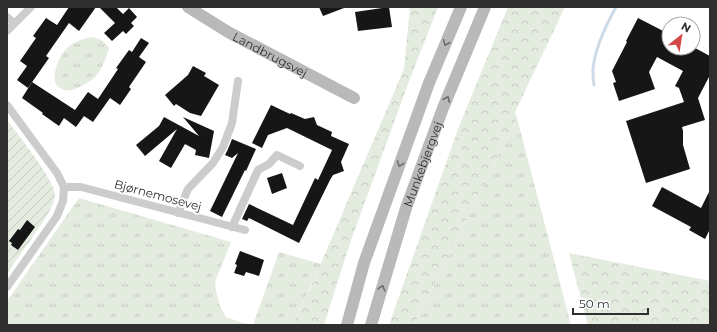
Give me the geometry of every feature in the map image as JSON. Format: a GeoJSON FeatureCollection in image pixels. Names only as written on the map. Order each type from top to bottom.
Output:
{"type":"FeatureCollection","features":[{"type":"Feature","properties":{"kind":"street"},"geometry":{"type":"LineString","coordinates":[[7,31],[31,7]]}},
{"type":"Feature","properties":{"kind":"street","name":"Landbrugsvej"},"geometry":{"type":"LineString","coordinates":[[188,7],[228,32],[354,98]]}},
{"type":"Feature","properties":{"kind":"street","name":"Munkebjergvej"},"geometry":{"type":"LineString","coordinates":[[347,325],[364,263],[429,83],[461,7]]}},
{"type":"Feature","properties":{"kind":"street","name":"Munkebjergvej"},"geometry":{"type":"LineString","coordinates":[[371,325],[406,208],[443,108],[486,7]]}},
{"type":"Feature","properties":{"kind":"street"},"geometry":{"type":"LineString","coordinates":[[7,17],[14,23]]}},
{"type":"Feature","properties":{"kind":"street"},"geometry":{"type":"LineString","coordinates":[[178,213],[188,189],[213,163],[223,147],[232,123],[238,81]]}},
{"type":"Feature","properties":{"kind":"street"},"geometry":{"type":"LineString","coordinates":[[7,106],[57,173],[64,187],[63,201],[57,216],[7,287]]}},
{"type":"Feature","properties":{"kind":"street"},"geometry":{"type":"LineString","coordinates":[[232,227],[258,170],[269,164],[277,155],[300,166]]}},
{"type":"Feature","properties":{"kind":"street","name":"Bjørnemosevej"},"geometry":{"type":"LineString","coordinates":[[64,187],[81,187],[245,230]]}},
{"type":"Feature","properties":{"kind":"green space"},"geometry":{"type":"Polygon","coordinates":[[[410,7],[438,7],[408,84],[350,243],[324,325],[292,325],[313,282],[404,69],[410,7]]]}},
{"type":"Feature","properties":{"kind":"green space"},"geometry":{"type":"Polygon","coordinates":[[[508,7],[565,7],[515,112],[517,118],[414,325],[389,325],[458,129],[508,7]]]}},
{"type":"Feature","properties":{"kind":"green space"},"geometry":{"type":"Polygon","coordinates":[[[91,37],[102,40],[109,48],[100,70],[94,78],[77,88],[72,90],[64,90],[60,88],[55,80],[55,74],[56,68],[63,53],[75,43],[91,37]]]}},
{"type":"Feature","properties":{"kind":"green space"},"geometry":{"type":"Polygon","coordinates":[[[517,118],[571,325],[414,325],[517,118]]]}},
{"type":"Feature","properties":{"kind":"green space"},"geometry":{"type":"Polygon","coordinates":[[[7,120],[42,168],[49,179],[55,195],[52,206],[46,218],[7,274],[7,120]]]}},
{"type":"Feature","properties":{"kind":"green space"},"geometry":{"type":"Polygon","coordinates":[[[79,198],[231,242],[215,282],[216,291],[220,306],[226,317],[253,325],[7,325],[7,301],[79,198]]]}},
{"type":"Feature","properties":{"kind":"green space"},"geometry":{"type":"Polygon","coordinates":[[[279,252],[321,264],[292,325],[253,325],[279,252]]]}},
{"type":"Feature","properties":{"kind":"green space"},"geometry":{"type":"Polygon","coordinates":[[[569,253],[710,281],[710,325],[588,325],[569,253]]]}},
{"type":"Feature","properties":{"kind":"building"},"geometry":{"type":"Polygon","coordinates":[[[69,7],[96,7],[79,31],[69,23],[46,56],[49,58],[28,88],[17,80],[27,66],[20,61],[36,38],[33,36],[46,18],[57,25],[69,7]]]}},
{"type":"Feature","properties":{"kind":"building"},"geometry":{"type":"Polygon","coordinates":[[[99,7],[116,7],[123,14],[129,8],[137,17],[131,23],[134,26],[126,34],[123,31],[112,41],[104,33],[115,23],[99,7]]]}},
{"type":"Feature","properties":{"kind":"building"},"geometry":{"type":"Polygon","coordinates":[[[319,7],[343,7],[344,8],[323,16],[319,7]]]}},
{"type":"Feature","properties":{"kind":"building"},"geometry":{"type":"Polygon","coordinates":[[[389,7],[392,27],[358,31],[355,12],[389,7]]]}},
{"type":"Feature","properties":{"kind":"building"},"geometry":{"type":"Polygon","coordinates":[[[638,18],[661,30],[661,56],[701,56],[701,51],[710,56],[710,75],[698,98],[705,120],[682,127],[683,145],[690,169],[646,183],[626,121],[684,102],[679,88],[675,86],[683,71],[657,57],[649,72],[655,89],[619,101],[613,83],[616,82],[612,71],[627,42],[626,41],[638,18]]]}},
{"type":"Feature","properties":{"kind":"building"},"geometry":{"type":"Polygon","coordinates":[[[141,38],[149,43],[139,57],[146,62],[129,87],[131,89],[120,105],[110,98],[93,122],[84,116],[76,127],[64,118],[59,126],[22,98],[32,82],[75,110],[88,92],[98,99],[118,69],[116,68],[129,50],[132,52],[141,38]]]}},
{"type":"Feature","properties":{"kind":"building"},"geometry":{"type":"Polygon","coordinates":[[[193,66],[206,73],[204,76],[219,85],[201,116],[190,113],[176,104],[174,106],[165,95],[188,75],[193,66]]]}},
{"type":"Feature","properties":{"kind":"building"},"geometry":{"type":"Polygon","coordinates":[[[271,105],[305,119],[314,117],[317,125],[332,132],[331,136],[349,144],[341,162],[344,171],[333,175],[299,243],[249,218],[247,221],[242,219],[249,204],[293,225],[315,178],[318,180],[332,150],[287,128],[268,135],[262,148],[252,143],[271,105]]]}},
{"type":"Feature","properties":{"kind":"building"},"geometry":{"type":"Polygon","coordinates":[[[164,117],[199,136],[183,117],[214,131],[209,158],[195,155],[196,150],[185,144],[171,168],[159,161],[177,129],[145,156],[136,145],[159,126],[164,117]]]}},
{"type":"Feature","properties":{"kind":"building"},"geometry":{"type":"Polygon","coordinates":[[[232,139],[256,149],[222,217],[210,211],[238,153],[232,158],[225,155],[232,139]]]}},
{"type":"Feature","properties":{"kind":"building"},"geometry":{"type":"Polygon","coordinates":[[[282,173],[287,188],[272,194],[267,178],[282,173]]]}},
{"type":"Feature","properties":{"kind":"building"},"geometry":{"type":"Polygon","coordinates":[[[662,187],[701,208],[710,190],[710,229],[705,239],[689,230],[691,227],[652,206],[662,187]]]}},
{"type":"Feature","properties":{"kind":"building"},"geometry":{"type":"Polygon","coordinates":[[[27,220],[35,227],[18,250],[11,245],[12,243],[9,241],[27,220]]]}},
{"type":"Feature","properties":{"kind":"building"},"geometry":{"type":"Polygon","coordinates":[[[240,251],[264,260],[259,276],[246,272],[244,276],[234,273],[237,265],[235,264],[240,251]]]}},
{"type":"Feature","properties":{"kind":"waterway"},"geometry":{"type":"LineString","coordinates":[[594,85],[593,69],[596,53],[605,29],[616,7]]}}]}
